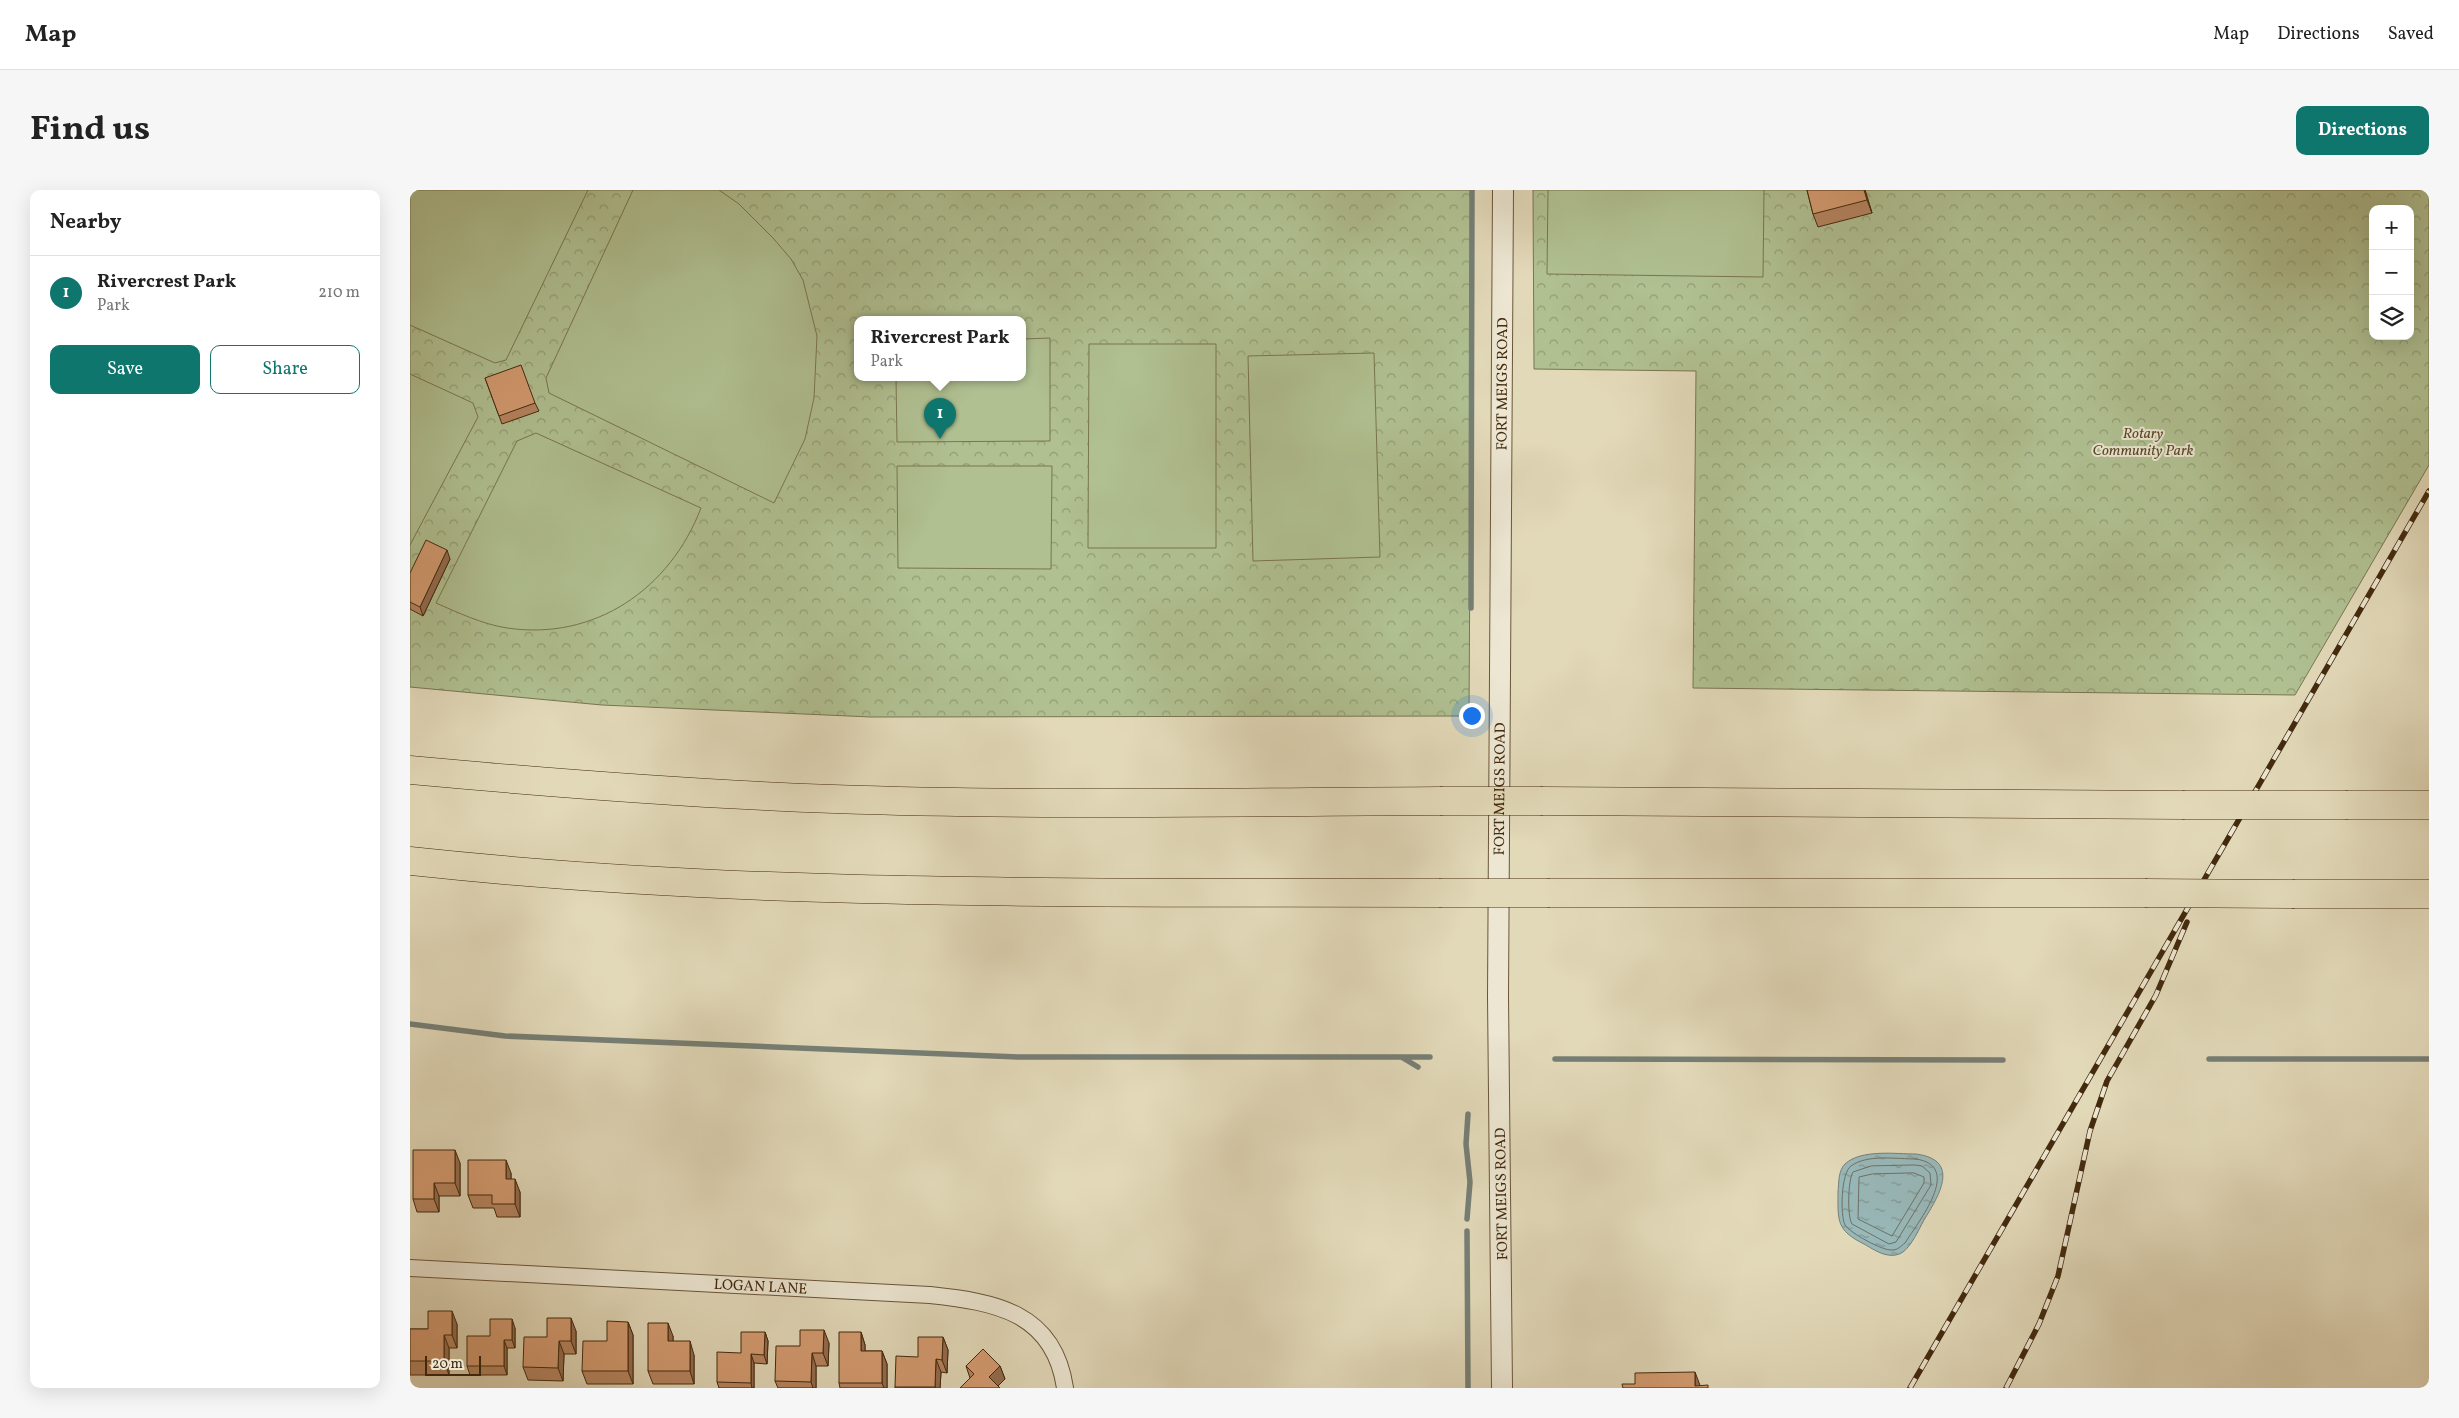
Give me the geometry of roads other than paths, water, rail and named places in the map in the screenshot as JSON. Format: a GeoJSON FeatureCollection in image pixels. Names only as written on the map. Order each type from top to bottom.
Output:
{"type":"FeatureCollection","features":[{"type":"Feature","properties":{"kind":"highway"},"geometry":{"type":"LineString","coordinates":[[410,770],[680,792],[834,799],[1002,802],[1543,801],[2429,805]]}},
{"type":"Feature","properties":{"kind":"highway"},"geometry":{"type":"LineString","coordinates":[[410,861],[595,876],[791,887],[986,892],[2429,894]]}},
{"type":"Feature","properties":{"kind":"street","name":"FORT MEIGS ROAD"},"geometry":{"type":"LineString","coordinates":[[1502,1388],[1498,977],[1503,190]]}},
{"type":"Feature","properties":{"kind":"street","name":"LOGAN LANE"},"geometry":{"type":"LineString","coordinates":[[410,1268],[930,1295],[972,1299],[1012,1311],[1036,1327],[1058,1359],[1065,1388]]}},
{"type":"Feature","properties":{"kind":"water"},"geometry":{"type":"Polygon","coordinates":[[[1869,1154],[1916,1154],[1930,1158],[1939,1164],[1942,1171],[1942,1181],[1935,1201],[1909,1246],[1901,1253],[1890,1255],[1876,1251],[1848,1234],[1840,1224],[1838,1210],[1839,1177],[1845,1164],[1852,1159],[1869,1154]]]}},
{"type":"Feature","properties":{"kind":"waterway"},"geometry":{"type":"LineString","coordinates":[[1471,608],[1472,190]]}},
{"type":"Feature","properties":{"kind":"waterway"},"geometry":{"type":"LineString","coordinates":[[410,1024],[505,1036],[1018,1057],[1430,1057]]}},
{"type":"Feature","properties":{"kind":"waterway"},"geometry":{"type":"LineString","coordinates":[[1403,1058],[1418,1067]]}},
{"type":"Feature","properties":{"kind":"waterway"},"geometry":{"type":"LineString","coordinates":[[1555,1059],[2003,1060]]}},
{"type":"Feature","properties":{"kind":"waterway"},"geometry":{"type":"LineString","coordinates":[[2209,1059],[2429,1059]]}},
{"type":"Feature","properties":{"kind":"waterway"},"geometry":{"type":"LineString","coordinates":[[1467,1219],[1470,1182],[1466,1144],[1468,1114]]}},
{"type":"Feature","properties":{"kind":"waterway"},"geometry":{"type":"LineString","coordinates":[[1467,1231],[1468,1388]]}},
{"type":"Feature","properties":{"kind":"railway"},"geometry":{"type":"LineString","coordinates":[[1910,1388],[2429,491]]}},
{"type":"Feature","properties":{"kind":"railway"},"geometry":{"type":"LineString","coordinates":[[2006,1388],[2039,1324],[2058,1276],[2090,1131],[2107,1081],[2156,995],[2187,922]]}},
{"type":"Feature","properties":{"kind":"place","name":"Rivercrest Park"},"geometry":{"type":"Point","coordinates":[940,439]}},
{"type":"Feature","properties":{"kind":"park label","name":"Rotary Community Park"},"geometry":{"type":"Point","coordinates":[2143,442]}}]}
